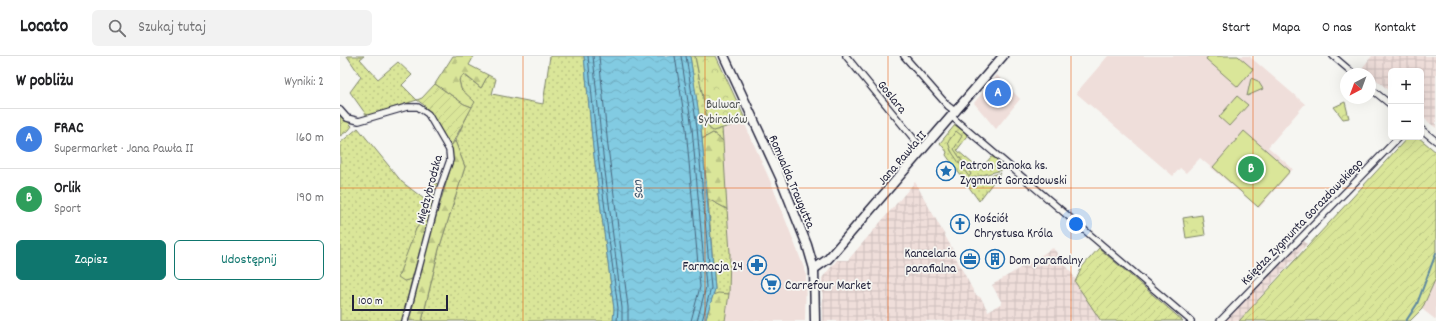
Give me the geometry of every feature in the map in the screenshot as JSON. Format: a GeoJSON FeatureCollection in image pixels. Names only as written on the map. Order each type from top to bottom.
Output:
{"type":"FeatureCollection","features":[{"type":"Feature","properties":{"kind":"street","name":"Romualda Traugutta"},"geometry":{"type":"LineString","coordinates":[[724,56],[783,184],[807,245],[814,269],[815,321]]}},
{"type":"Feature","properties":{"kind":"street","name":"Goslara"},"geometry":{"type":"LineString","coordinates":[[846,56],[923,150]]}},
{"type":"Feature","properties":{"kind":"street"},"geometry":{"type":"LineString","coordinates":[[904,56],[954,114],[1191,321]]}},
{"type":"Feature","properties":{"kind":"street","name":"Jana Pawła II"},"geometry":{"type":"LineString","coordinates":[[814,269],[828,259],[1003,56]]}},
{"type":"Feature","properties":{"kind":"street"},"geometry":{"type":"LineString","coordinates":[[1333,56],[1347,68]]}},
{"type":"Feature","properties":{"kind":"street"},"geometry":{"type":"LineString","coordinates":[[1376,93],[1390,104]]}},
{"type":"Feature","properties":{"kind":"street","name":"Międzybrodzka"},"geometry":{"type":"LineString","coordinates":[[340,110],[347,118],[359,121],[407,107],[418,107],[428,114],[449,150],[450,160],[439,191],[405,321]]}},
{"type":"Feature","properties":{"kind":"street"},"geometry":{"type":"LineString","coordinates":[[1424,131],[1436,141]]}},
{"type":"Feature","properties":{"kind":"street","name":"Księdza Zygmunta Gorazdowskiego"},"geometry":{"type":"LineString","coordinates":[[1220,321],[1396,140]]}},
{"type":"Feature","properties":{"kind":"shaded area"},"geometry":{"type":"Polygon","coordinates":[[[1108,56],[1249,56],[1305,104],[1268,147],[1293,169],[1259,208],[1200,158],[1186,173],[1180,168],[1173,176],[1076,93],[1108,56]]]}},
{"type":"Feature","properties":{"kind":"shaded area"},"geometry":{"type":"Polygon","coordinates":[[[1372,56],[1436,56],[1436,128],[1424,118],[1424,68],[1388,68],[1388,90],[1376,80],[1376,68],[1362,68],[1372,56]]]}},
{"type":"Feature","properties":{"kind":"shaded area"},"geometry":{"type":"Polygon","coordinates":[[[997,75],[1020,99],[996,129],[974,103],[997,75]]]}},
{"type":"Feature","properties":{"kind":"shaded area"},"geometry":{"type":"Polygon","coordinates":[[[744,122],[772,185],[806,273],[805,321],[725,321],[729,294],[730,253],[722,128],[744,122]]]}},
{"type":"Feature","properties":{"kind":"shaded area"},"geometry":{"type":"Polygon","coordinates":[[[915,182],[953,250],[975,294],[981,298],[988,311],[1002,303],[992,285],[1053,248],[1071,272],[1101,321],[823,321],[822,278],[837,260],[848,260],[915,182]]]}},
{"type":"Feature","properties":{"kind":"shaded area"},"geometry":{"type":"Polygon","coordinates":[[[1303,240],[1307,244],[1239,321],[1223,321],[1303,240]]]}},
{"type":"Feature","properties":{"kind":"shaded area"},"geometry":{"type":"Polygon","coordinates":[[[1436,278],[1436,320],[1422,309],[1436,278]]]}},
{"type":"Feature","properties":{"kind":"green space"},"geometry":{"type":"Polygon","coordinates":[[[347,56],[364,56],[360,59],[378,79],[398,62],[412,75],[402,85],[417,100],[367,116],[350,92],[361,77],[347,56]]]}},
{"type":"Feature","properties":{"kind":"green space"},"geometry":{"type":"Polygon","coordinates":[[[453,56],[474,56],[469,65],[488,75],[481,88],[464,74],[459,80],[461,89],[475,102],[472,107],[464,104],[435,84],[453,56]]]}},
{"type":"Feature","properties":{"kind":"green space"},"geometry":{"type":"Polygon","coordinates":[[[550,56],[584,56],[593,148],[614,309],[613,321],[422,321],[439,249],[465,167],[455,141],[474,102],[461,89],[459,80],[463,74],[481,88],[488,75],[496,79],[492,94],[543,104],[550,56]]]}},
{"type":"Feature","properties":{"kind":"green space"},"geometry":{"type":"Polygon","coordinates":[[[690,56],[695,56],[709,128],[713,131],[722,128],[723,141],[713,133],[702,139],[690,56]]]}},
{"type":"Feature","properties":{"kind":"green space","name":"Bulwar Sybiraków"},"geometry":{"type":"Polygon","coordinates":[[[695,56],[716,56],[746,121],[713,131],[709,128],[695,56]]]}},
{"type":"Feature","properties":{"kind":"green space"},"geometry":{"type":"Polygon","coordinates":[[[1208,56],[1238,56],[1253,69],[1238,87],[1206,59],[1208,56]]]}},
{"type":"Feature","properties":{"kind":"green space"},"geometry":{"type":"Polygon","coordinates":[[[1251,78],[1258,81],[1263,89],[1247,96],[1251,78]]]}},
{"type":"Feature","properties":{"kind":"green space"},"geometry":{"type":"Polygon","coordinates":[[[435,84],[464,104],[472,107],[451,146],[424,105],[417,100],[422,98],[435,84]]]}},
{"type":"Feature","properties":{"kind":"green space"},"geometry":{"type":"Polygon","coordinates":[[[1237,96],[1248,105],[1229,126],[1219,117],[1237,96]]]}},
{"type":"Feature","properties":{"kind":"green space"},"geometry":{"type":"Polygon","coordinates":[[[1341,104],[1346,104],[1349,118],[1343,119],[1334,107],[1341,104]]]}},
{"type":"Feature","properties":{"kind":"green space"},"geometry":{"type":"Polygon","coordinates":[[[340,114],[352,126],[340,136],[340,114]]]}},
{"type":"Feature","properties":{"kind":"green space"},"geometry":{"type":"Polygon","coordinates":[[[955,125],[966,133],[967,137],[957,150],[980,170],[991,157],[995,157],[1006,166],[1002,170],[964,180],[946,155],[947,152],[940,143],[955,125]]]}},
{"type":"Feature","properties":{"kind":"green space"},"geometry":{"type":"Polygon","coordinates":[[[358,128],[402,182],[424,199],[431,189],[432,182],[438,184],[432,208],[416,229],[404,281],[412,279],[402,321],[340,321],[340,143],[358,128]]]}},
{"type":"Feature","properties":{"kind":"green space"},"geometry":{"type":"Polygon","coordinates":[[[956,131],[962,136],[954,149],[971,174],[969,177],[951,151],[948,142],[956,131]]]}},
{"type":"Feature","properties":{"kind":"green space"},"geometry":{"type":"Polygon","coordinates":[[[1244,131],[1290,171],[1258,207],[1213,167],[1244,131]]]}},
{"type":"Feature","properties":{"kind":"green space"},"geometry":{"type":"Polygon","coordinates":[[[713,133],[723,141],[727,209],[708,199],[702,139],[713,133]]]}},
{"type":"Feature","properties":{"kind":"green space"},"geometry":{"type":"Polygon","coordinates":[[[1405,140],[1422,140],[1436,152],[1436,278],[1422,309],[1410,321],[1239,321],[1405,140]]]}},
{"type":"Feature","properties":{"kind":"green space"},"geometry":{"type":"Polygon","coordinates":[[[455,141],[465,167],[439,249],[422,321],[409,321],[426,250],[453,160],[451,146],[455,141]]]}},
{"type":"Feature","properties":{"kind":"green space"},"geometry":{"type":"Polygon","coordinates":[[[1000,173],[979,201],[966,183],[1000,173]]]}},
{"type":"Feature","properties":{"kind":"green space"},"geometry":{"type":"Polygon","coordinates":[[[708,199],[727,209],[730,253],[729,294],[713,295],[715,289],[708,199]]]}},
{"type":"Feature","properties":{"kind":"green space"},"geometry":{"type":"Polygon","coordinates":[[[432,208],[412,279],[404,281],[398,277],[416,229],[432,208]]]}},
{"type":"Feature","properties":{"kind":"green space"},"geometry":{"type":"Polygon","coordinates":[[[1202,215],[1205,235],[1186,238],[1183,218],[1202,215]]]}},
{"type":"Feature","properties":{"kind":"green space"},"geometry":{"type":"Polygon","coordinates":[[[1099,248],[1183,321],[1101,321],[1075,282],[1082,267],[1099,248]]]}},
{"type":"Feature","properties":{"kind":"green space"},"geometry":{"type":"Polygon","coordinates":[[[718,293],[729,294],[725,321],[705,321],[713,295],[718,293]]]}},
{"type":"Feature","properties":{"kind":"water","name":"San"},"geometry":{"type":"Polygon","coordinates":[[[584,56],[690,56],[701,127],[715,289],[705,321],[613,321],[614,309],[593,148],[584,56]]]}},
{"type":"Feature","properties":{"kind":"waterway"},"geometry":{"type":"LineString","coordinates":[[1406,321],[1417,304],[1436,253]]}},
{"type":"Feature","properties":{"kind":"place","name":"FRAC"},"geometry":{"type":"Point","coordinates":[998,93]}},
{"type":"Feature","properties":{"kind":"place","name":"Orlik"},"geometry":{"type":"Point","coordinates":[1251,169]}},
{"type":"Feature","properties":{"kind":"place","name":"Patron Sanoka ks. Zygmunt Gorazdowski"},"geometry":{"type":"Point","coordinates":[946,171]}},
{"type":"Feature","properties":{"kind":"place","name":"Kościół Chrystusa Króla"},"geometry":{"type":"Point","coordinates":[960,224]}},
{"type":"Feature","properties":{"kind":"place","name":"Kancelaria parafialna"},"geometry":{"type":"Point","coordinates":[970,259]}},
{"type":"Feature","properties":{"kind":"place","name":"Dom parafialny"},"geometry":{"type":"Point","coordinates":[995,259]}},
{"type":"Feature","properties":{"kind":"place","name":"Farmacja 24"},"geometry":{"type":"Point","coordinates":[757,265]}},
{"type":"Feature","properties":{"kind":"place","name":"Carrefour Market"},"geometry":{"type":"Point","coordinates":[771,284]}}]}
